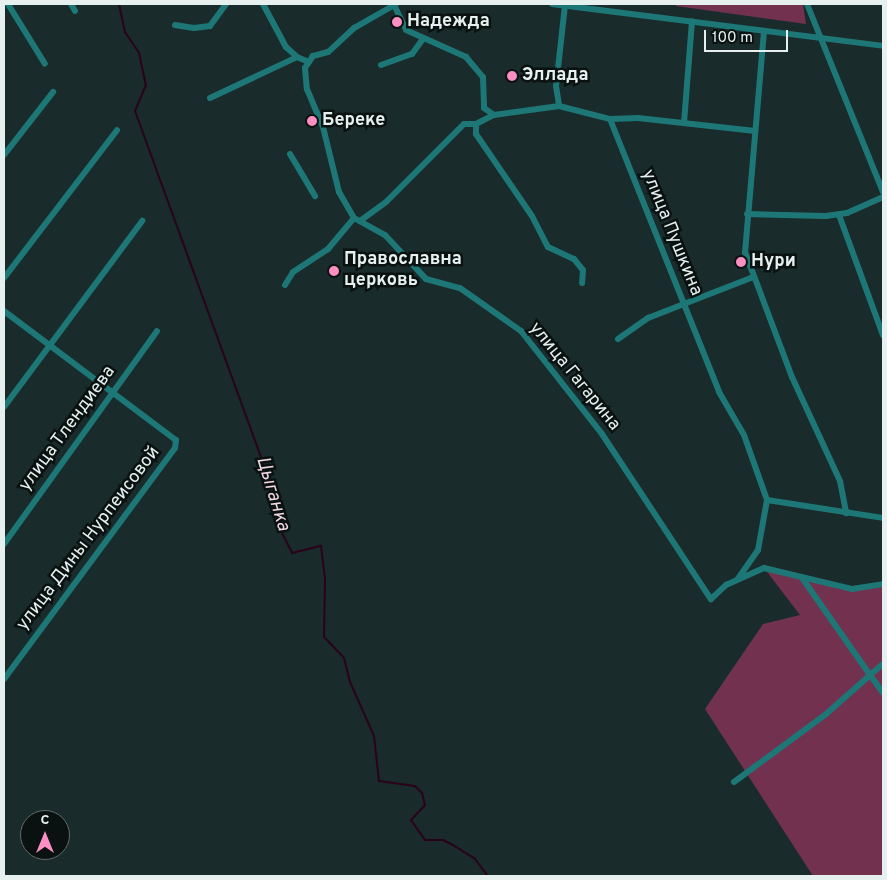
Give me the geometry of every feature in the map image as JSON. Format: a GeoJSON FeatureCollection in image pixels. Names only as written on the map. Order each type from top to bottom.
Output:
{"type":"FeatureCollection","features":[{"type":"Feature","properties":{"kind":"street"},"geometry":{"type":"LineString","coordinates":[[8,4],[45,64]]}},
{"type":"Feature","properties":{"kind":"street"},"geometry":{"type":"LineString","coordinates":[[71,4],[75,11]]}},
{"type":"Feature","properties":{"kind":"street"},"geometry":{"type":"LineString","coordinates":[[175,25],[210,26],[226,4]]}},
{"type":"Feature","properties":{"kind":"street"},"geometry":{"type":"LineString","coordinates":[[263,4],[286,47],[297,57],[309,62]]}},
{"type":"Feature","properties":{"kind":"street"},"geometry":{"type":"LineString","coordinates":[[552,4],[621,7],[692,21],[822,41],[883,46]]}},
{"type":"Feature","properties":{"kind":"street"},"geometry":{"type":"LineString","coordinates":[[807,4],[883,192]]}},
{"type":"Feature","properties":{"kind":"street"},"geometry":{"type":"LineString","coordinates":[[357,220],[339,192],[323,127],[307,89],[305,68],[313,56],[328,52],[354,28],[395,5],[406,30],[466,57],[483,77],[484,108],[482,119]]}},
{"type":"Feature","properties":{"kind":"street"},"geometry":{"type":"LineString","coordinates":[[558,106],[556,86],[565,5]]}},
{"type":"Feature","properties":{"kind":"street"},"geometry":{"type":"LineString","coordinates":[[684,123],[692,21]]}},
{"type":"Feature","properties":{"kind":"street"},"geometry":{"type":"LineString","coordinates":[[764,31],[747,214],[746,252],[753,277],[810,419],[840,481],[846,513]]}},
{"type":"Feature","properties":{"kind":"street"},"geometry":{"type":"LineString","coordinates":[[381,65],[412,54],[423,39]]}},
{"type":"Feature","properties":{"kind":"street"},"geometry":{"type":"LineString","coordinates":[[210,98],[297,57]]}},
{"type":"Feature","properties":{"kind":"street"},"geometry":{"type":"LineString","coordinates":[[4,154],[53,92]]}},
{"type":"Feature","properties":{"kind":"street"},"geometry":{"type":"LineString","coordinates":[[286,285],[293,272],[328,249],[357,220],[386,202],[464,124],[476,124],[482,119],[494,115],[558,106],[610,119],[684,123],[756,131]]}},
{"type":"Feature","properties":{"kind":"street"},"geometry":{"type":"LineString","coordinates":[[484,108],[494,115]]}},
{"type":"Feature","properties":{"kind":"street","name":"улица Пушкина"},"geometry":{"type":"LineString","coordinates":[[610,119],[719,392],[744,435],[767,500],[758,550],[736,581]]}},
{"type":"Feature","properties":{"kind":"street"},"geometry":{"type":"LineString","coordinates":[[476,124],[476,134],[532,216],[548,247],[574,260],[583,270],[582,283]]}},
{"type":"Feature","properties":{"kind":"street"},"geometry":{"type":"LineString","coordinates":[[4,278],[116,130]]}},
{"type":"Feature","properties":{"kind":"street"},"geometry":{"type":"LineString","coordinates":[[290,154],[315,196]]}},
{"type":"Feature","properties":{"kind":"street"},"geometry":{"type":"LineString","coordinates":[[747,214],[839,214],[883,197]]}},
{"type":"Feature","properties":{"kind":"street"},"geometry":{"type":"LineString","coordinates":[[839,214],[883,335]]}},
{"type":"Feature","properties":{"kind":"street","name":"улица Гагарина"},"geometry":{"type":"LineString","coordinates":[[357,220],[385,235],[426,278],[460,288],[521,331],[602,434],[711,599],[736,581]]}},
{"type":"Feature","properties":{"kind":"street"},"geometry":{"type":"LineString","coordinates":[[4,407],[47,345],[142,221]]}},
{"type":"Feature","properties":{"kind":"street"},"geometry":{"type":"LineString","coordinates":[[618,339],[648,318],[682,302],[753,277]]}},
{"type":"Feature","properties":{"kind":"street"},"geometry":{"type":"LineString","coordinates":[[4,311],[113,394]]}},
{"type":"Feature","properties":{"kind":"street","name":"улица Тлендиева"},"geometry":{"type":"LineString","coordinates":[[4,544],[157,331]]}},
{"type":"Feature","properties":{"kind":"street","name":"улица Дины Нурпеисовой"},"geometry":{"type":"LineString","coordinates":[[5,675],[175,448],[176,440],[113,394]]}},
{"type":"Feature","properties":{"kind":"street"},"geometry":{"type":"LineString","coordinates":[[767,500],[883,518]]}},
{"type":"Feature","properties":{"kind":"street"},"geometry":{"type":"LineString","coordinates":[[736,581],[764,568],[852,589],[883,584]]}},
{"type":"Feature","properties":{"kind":"street"},"geometry":{"type":"LineString","coordinates":[[802,578],[883,693]]}},
{"type":"Feature","properties":{"kind":"street"},"geometry":{"type":"LineString","coordinates":[[734,782],[825,715],[883,664]]}},
{"type":"Feature","properties":{"kind":"shaded area"},"geometry":{"type":"Polygon","coordinates":[[[676,4],[803,4],[806,24],[676,6],[676,4]]]}},
{"type":"Feature","properties":{"kind":"shaded area"},"geometry":{"type":"Polygon","coordinates":[[[764,568],[852,589],[883,584],[883,876],[813,876],[705,709],[763,624],[800,615],[764,568]]]}},
{"type":"Feature","properties":{"kind":"waterway","name":"Цыганка"},"geometry":{"type":"LineString","coordinates":[[119,4],[125,32],[139,53],[146,85],[135,111],[260,454],[281,531],[292,553],[321,546],[325,580],[324,637],[344,658],[350,682],[374,736],[379,781],[415,786],[422,793],[425,805],[411,820],[425,840],[443,840],[453,845],[475,859],[488,876]]}},
{"type":"Feature","properties":{"kind":"place","name":"Надежда"},"geometry":{"type":"Point","coordinates":[397,22]}},
{"type":"Feature","properties":{"kind":"place","name":"Эллада"},"geometry":{"type":"Point","coordinates":[512,76]}},
{"type":"Feature","properties":{"kind":"place","name":"Береке"},"geometry":{"type":"Point","coordinates":[312,121]}},
{"type":"Feature","properties":{"kind":"place","name":"Нури"},"geometry":{"type":"Point","coordinates":[741,262]}},
{"type":"Feature","properties":{"kind":"place","name":"Православна церковь"},"geometry":{"type":"Point","coordinates":[334,271]}}]}
